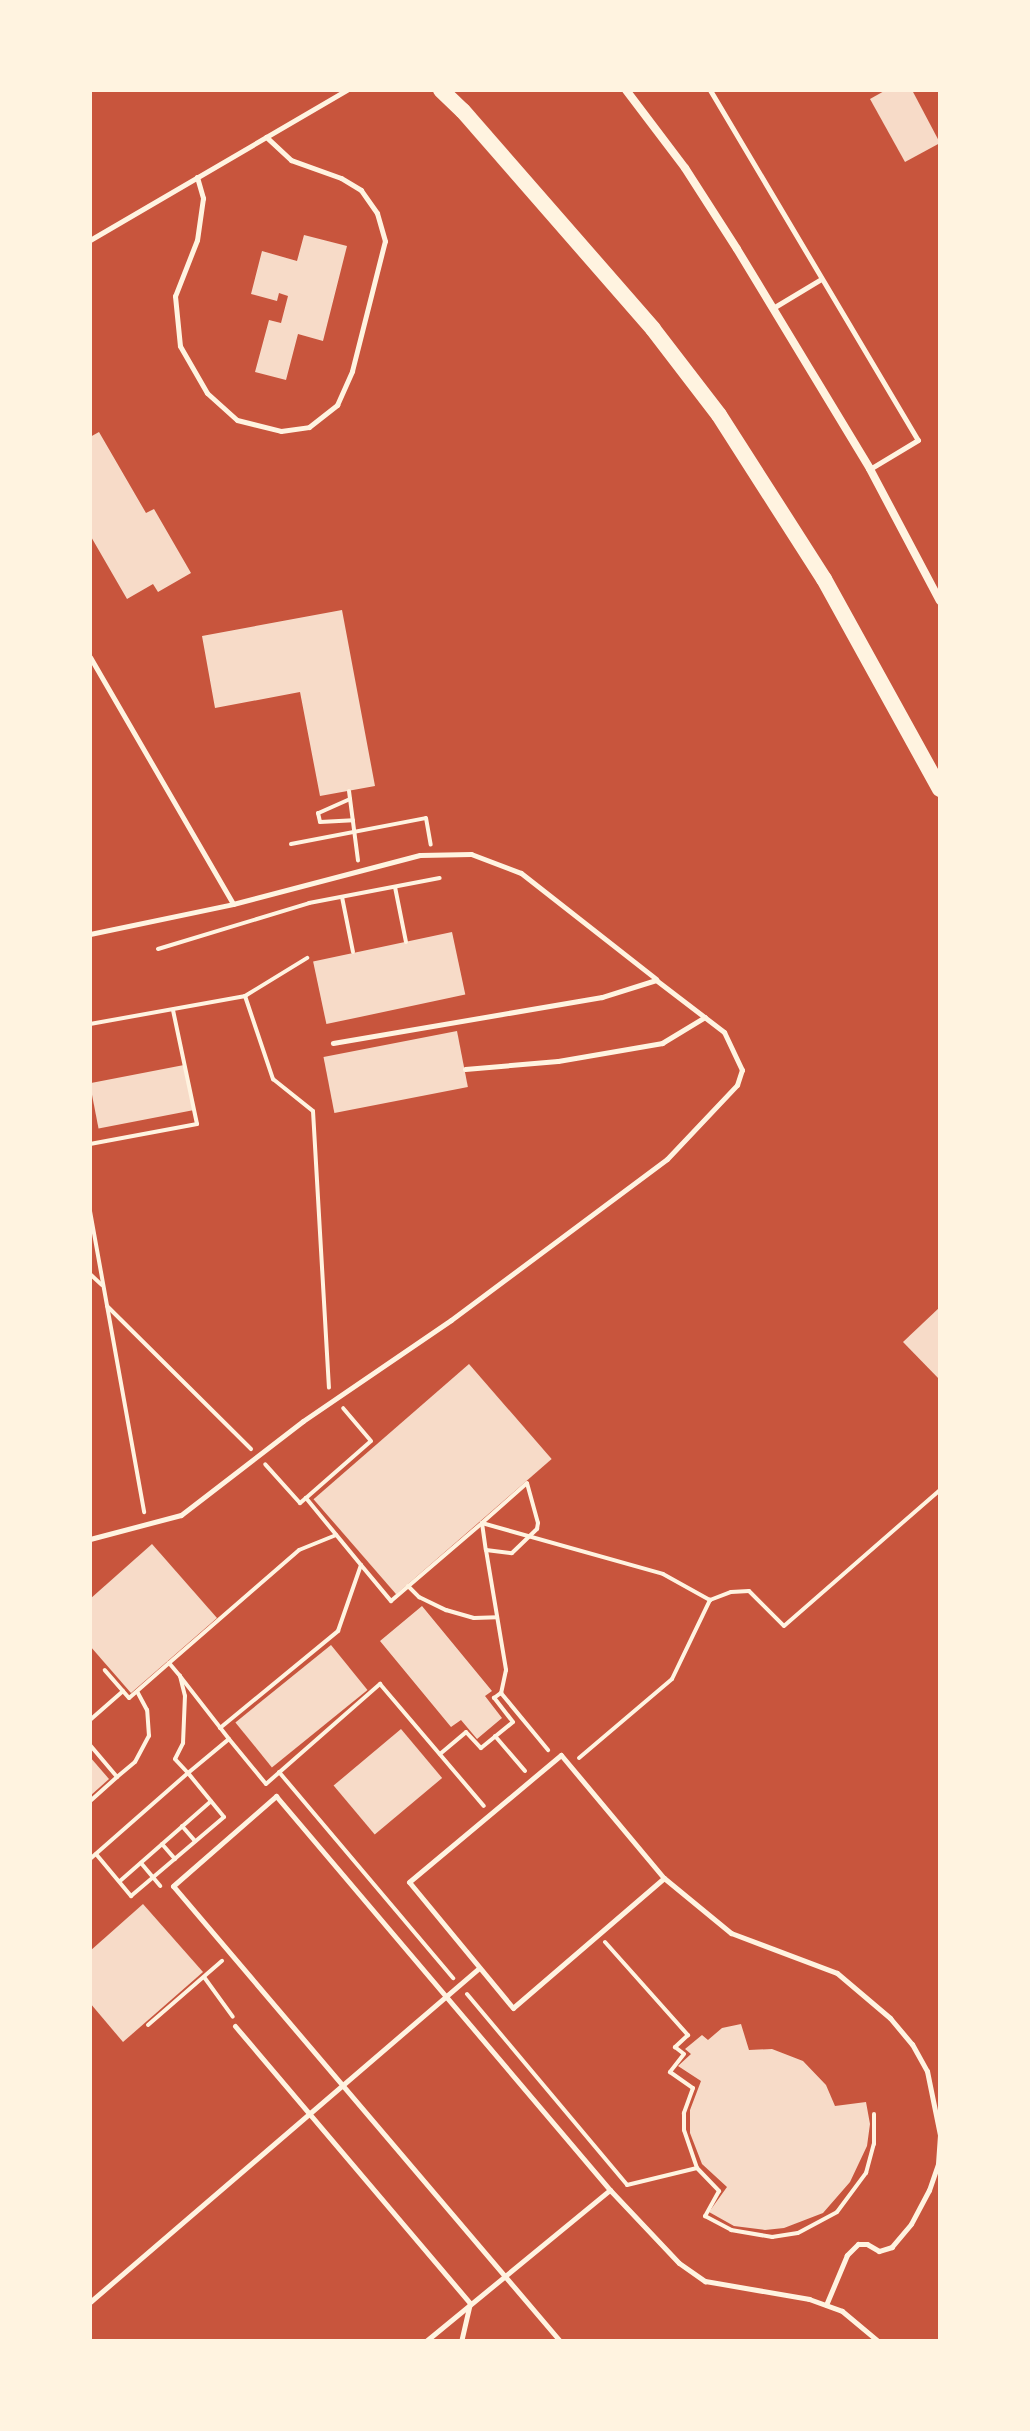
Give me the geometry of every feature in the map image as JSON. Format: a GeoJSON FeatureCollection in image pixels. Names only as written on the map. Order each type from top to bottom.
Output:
{"type":"FeatureCollection","features":[{"type":"Feature","properties":{"kind":"highway"},"geometry":{"type":"LineString","coordinates":[[441,90],[463,111],[653,329],[719,415],[824,579],[940,789]]}},
{"type":"Feature","properties":{"kind":"street"},"geometry":{"type":"LineString","coordinates":[[626,90],[685,168],[773,308],[870,469],[940,601]]}},
{"type":"Feature","properties":{"kind":"lane"},"geometry":{"type":"LineString","coordinates":[[90,240],[347,90]]}},
{"type":"Feature","properties":{"kind":"lane"},"geometry":{"type":"LineString","coordinates":[[710,90],[918,440],[870,469]]}},
{"type":"Feature","properties":{"kind":"lane"},"geometry":{"type":"LineString","coordinates":[[197,177],[203,198],[197,240],[175,296],[180,346],[207,393],[237,420],[281,431],[309,427],[337,405],[352,371],[385,241],[377,213],[361,190],[341,178],[291,160],[266,137]]}},
{"type":"Feature","properties":{"kind":"lane"},"geometry":{"type":"LineString","coordinates":[[773,308],[821,279]]}},
{"type":"Feature","properties":{"kind":"lane"},"geometry":{"type":"LineString","coordinates":[[90,657],[233,904]]}},
{"type":"Feature","properties":{"kind":"lane"},"geometry":{"type":"LineString","coordinates":[[90,934],[233,904],[360,870],[433,855],[471,854],[521,873],[724,1032],[742,1070],[737,1085],[667,1159],[451,1320],[335,1399],[181,1515],[90,1539]]}},
{"type":"Feature","properties":{"kind":"lane"},"geometry":{"type":"LineString","coordinates":[[333,1043],[602,997],[656,980]]}},
{"type":"Feature","properties":{"kind":"lane"},"geometry":{"type":"LineString","coordinates":[[465,1069],[558,1061],[662,1043],[705,1017]]}},
{"type":"Feature","properties":{"kind":"lane"},"geometry":{"type":"LineString","coordinates":[[664,1878],[513,2008],[409,1882],[561,1755],[664,1878],[731,1933],[837,1973],[890,2018],[912,2044],[927,2071],[940,2135],[938,2164],[929,2190],[911,2224],[892,2247],[879,2251],[867,2244],[858,2244],[847,2255],[826,2305]]}},
{"type":"Feature","properties":{"kind":"lane"},"geometry":{"type":"LineString","coordinates":[[560,2341],[173,1886],[276,1796],[610,2190],[679,2263],[705,2281],[826,2305],[842,2311],[878,2341]]}},
{"type":"Feature","properties":{"kind":"lane"},"geometry":{"type":"LineString","coordinates":[[90,2302],[479,1968]]}},
{"type":"Feature","properties":{"kind":"lane"},"geometry":{"type":"LineString","coordinates":[[235,2026],[470,2303]]}},
{"type":"Feature","properties":{"kind":"lane"},"geometry":{"type":"LineString","coordinates":[[426,2341],[610,2190]]}},
{"type":"Feature","properties":{"kind":"lane"},"geometry":{"type":"LineString","coordinates":[[461,2341],[470,2303]]}},
{"type":"Feature","properties":{"kind":"path"},"geometry":{"type":"LineString","coordinates":[[349,791],[360,870]]}},
{"type":"Feature","properties":{"kind":"path"},"geometry":{"type":"LineString","coordinates":[[350,799],[318,813],[320,822],[353,820]]}},
{"type":"Feature","properties":{"kind":"path"},"geometry":{"type":"LineString","coordinates":[[291,844],[426,818],[433,855]]}},
{"type":"Feature","properties":{"kind":"path"},"geometry":{"type":"LineString","coordinates":[[158,949],[273,912],[440,878]]}},
{"type":"Feature","properties":{"kind":"path"},"geometry":{"type":"LineString","coordinates":[[395,887],[406,942]]}},
{"type":"Feature","properties":{"kind":"path"},"geometry":{"type":"LineString","coordinates":[[342,897],[353,952]]}},
{"type":"Feature","properties":{"kind":"path"},"geometry":{"type":"LineString","coordinates":[[90,1024],[245,996],[307,958]]}},
{"type":"Feature","properties":{"kind":"path"},"geometry":{"type":"LineString","coordinates":[[107,1306],[258,1456],[300,1503],[371,1441],[329,1390],[313,1111],[273,1079],[245,996]]}},
{"type":"Feature","properties":{"kind":"path"},"geometry":{"type":"LineString","coordinates":[[90,1144],[197,1124],[173,1009]]}},
{"type":"Feature","properties":{"kind":"path"},"geometry":{"type":"LineString","coordinates":[[90,1211],[146,1524]]}},
{"type":"Feature","properties":{"kind":"path"},"geometry":{"type":"LineString","coordinates":[[90,1274],[104,1287]]}},
{"type":"Feature","properties":{"kind":"path"},"geometry":{"type":"LineString","coordinates":[[306,1498],[391,1601],[527,1483],[538,1523],[532,1537],[512,1553],[486,1550]]}},
{"type":"Feature","properties":{"kind":"path"},"geometry":{"type":"LineString","coordinates":[[570,1766],[672,1679],[710,1600],[731,1592],[749,1591],[784,1626],[940,1490]]}},
{"type":"Feature","properties":{"kind":"path"},"geometry":{"type":"LineString","coordinates":[[482,1523],[663,1574],[710,1600]]}},
{"type":"Feature","properties":{"kind":"path"},"geometry":{"type":"LineString","coordinates":[[440,1754],[466,1732],[481,1748],[513,1722],[494,1698],[501,1693],[506,1670],[482,1523]]}},
{"type":"Feature","properties":{"kind":"path"},"geometry":{"type":"LineString","coordinates":[[105,1670],[129,1698],[299,1550],[336,1535]]}},
{"type":"Feature","properties":{"kind":"path"},"geometry":{"type":"LineString","coordinates":[[220,1728],[338,1631],[361,1565]]}},
{"type":"Feature","properties":{"kind":"path"},"geometry":{"type":"LineString","coordinates":[[408,1586],[419,1597],[446,1610],[474,1618],[497,1617]]}},
{"type":"Feature","properties":{"kind":"path"},"geometry":{"type":"LineString","coordinates":[[169,1663],[266,1784],[380,1684],[491,1814]]}},
{"type":"Feature","properties":{"kind":"path"},"geometry":{"type":"LineString","coordinates":[[96,1854],[131,1896],[224,1817],[175,1759],[183,1743],[186,1722],[180,1676]]}},
{"type":"Feature","properties":{"kind":"path"},"geometry":{"type":"LineString","coordinates":[[90,1720],[123,1691]]}},
{"type":"Feature","properties":{"kind":"path"},"geometry":{"type":"LineString","coordinates":[[90,1801],[135,1762],[149,1736],[147,1710],[137,1691]]}},
{"type":"Feature","properties":{"kind":"path"},"geometry":{"type":"LineString","coordinates":[[501,1693],[556,1759]]}},
{"type":"Feature","properties":{"kind":"path"},"geometry":{"type":"LineString","coordinates":[[495,1736],[532,1780]]}},
{"type":"Feature","properties":{"kind":"path"},"geometry":{"type":"LineString","coordinates":[[90,1859],[229,1739]]}},
{"type":"Feature","properties":{"kind":"path"},"geometry":{"type":"LineString","coordinates":[[90,1745],[117,1777]]}},
{"type":"Feature","properties":{"kind":"path"},"geometry":{"type":"LineString","coordinates":[[279,1772],[627,2185],[697,2168]]}},
{"type":"Feature","properties":{"kind":"path"},"geometry":{"type":"LineString","coordinates":[[119,1882],[211,1801]]}},
{"type":"Feature","properties":{"kind":"path"},"geometry":{"type":"LineString","coordinates":[[182,1826],[195,1841]]}},
{"type":"Feature","properties":{"kind":"path"},"geometry":{"type":"LineString","coordinates":[[162,1844],[175,1859]]}},
{"type":"Feature","properties":{"kind":"path"},"geometry":{"type":"LineString","coordinates":[[599,1934],[688,2035],[675,2047],[684,2054],[670,2072],[693,2088],[684,2113],[684,2130],[697,2168],[719,2191],[705,2216],[749,2235],[798,2233],[837,2212],[866,2173],[874,2144],[874,2114]]}},
{"type":"Feature","properties":{"kind":"path"},"geometry":{"type":"LineString","coordinates":[[148,2025],[224,1960]]}},
{"type":"Feature","properties":{"kind":"path"},"geometry":{"type":"LineString","coordinates":[[204,1977],[231,2014],[235,2026]]}},
{"type":"Feature","properties":{"kind":"building"},"geometry":{"type":"Polygon","coordinates":[[[886,90],[912,90],[940,143],[905,162],[870,99],[886,90]]]}},
{"type":"Feature","properties":{"kind":"building"},"geometry":{"type":"Polygon","coordinates":[[[304,235],[347,246],[323,341],[298,334],[286,380],[255,372],[269,320],[281,323],[288,296],[279,293],[277,301],[251,294],[262,251],[297,261],[304,235]]]}},
{"type":"Feature","properties":{"kind":"building"},"geometry":{"type":"Polygon","coordinates":[[[99,432],[146,513],[154,509],[191,573],[158,592],[153,584],[127,599],[90,535],[90,437],[99,432]]]}},
{"type":"Feature","properties":{"kind":"building"},"geometry":{"type":"Polygon","coordinates":[[[342,610],[375,786],[320,796],[300,692],[215,708],[202,636],[342,610]]]}},
{"type":"Feature","properties":{"kind":"building"},"geometry":{"type":"Polygon","coordinates":[[[452,932],[465,995],[326,1024],[313,962],[452,932]]]}},
{"type":"Feature","properties":{"kind":"building"},"geometry":{"type":"Polygon","coordinates":[[[457,1031],[468,1087],[334,1113],[323,1057],[457,1031]]]}},
{"type":"Feature","properties":{"kind":"building"},"geometry":{"type":"Polygon","coordinates":[[[184,1065],[193,1110],[99,1128],[90,1083],[184,1065]]]}},
{"type":"Feature","properties":{"kind":"building"},"geometry":{"type":"Polygon","coordinates":[[[940,1307],[940,1380],[903,1342],[940,1307]]]}},
{"type":"Feature","properties":{"kind":"building"},"geometry":{"type":"Polygon","coordinates":[[[469,1364],[552,1459],[396,1594],[314,1499],[469,1364]]]}},
{"type":"Feature","properties":{"kind":"building"},"geometry":{"type":"Polygon","coordinates":[[[152,1544],[217,1618],[131,1693],[90,1646],[90,1599],[152,1544]]]}},
{"type":"Feature","properties":{"kind":"building"},"geometry":{"type":"Polygon","coordinates":[[[422,1606],[492,1691],[485,1696],[502,1718],[477,1739],[461,1720],[451,1727],[380,1641],[422,1606]]]}},
{"type":"Feature","properties":{"kind":"building"},"geometry":{"type":"Polygon","coordinates":[[[331,1645],[368,1690],[272,1767],[235,1722],[331,1645]]]}},
{"type":"Feature","properties":{"kind":"building"},"geometry":{"type":"Polygon","coordinates":[[[401,1729],[442,1778],[375,1835],[334,1786],[401,1729]]]}},
{"type":"Feature","properties":{"kind":"building"},"geometry":{"type":"Polygon","coordinates":[[[90,1757],[109,1779],[90,1796],[90,1757]]]}},
{"type":"Feature","properties":{"kind":"building"},"geometry":{"type":"Polygon","coordinates":[[[143,1904],[203,1972],[123,2042],[90,2003],[90,1951],[143,1904]]]}},
{"type":"Feature","properties":{"kind":"building"},"geometry":{"type":"Polygon","coordinates":[[[741,2024],[749,2050],[772,2049],[803,2061],[826,2085],[835,2106],[866,2102],[870,2124],[867,2146],[850,2182],[823,2213],[784,2228],[765,2230],[734,2226],[709,2212],[727,2187],[702,2164],[690,2133],[690,2110],[701,2081],[678,2066],[691,2054],[685,2049],[702,2035],[708,2040],[722,2028],[741,2024]]]}}]}
